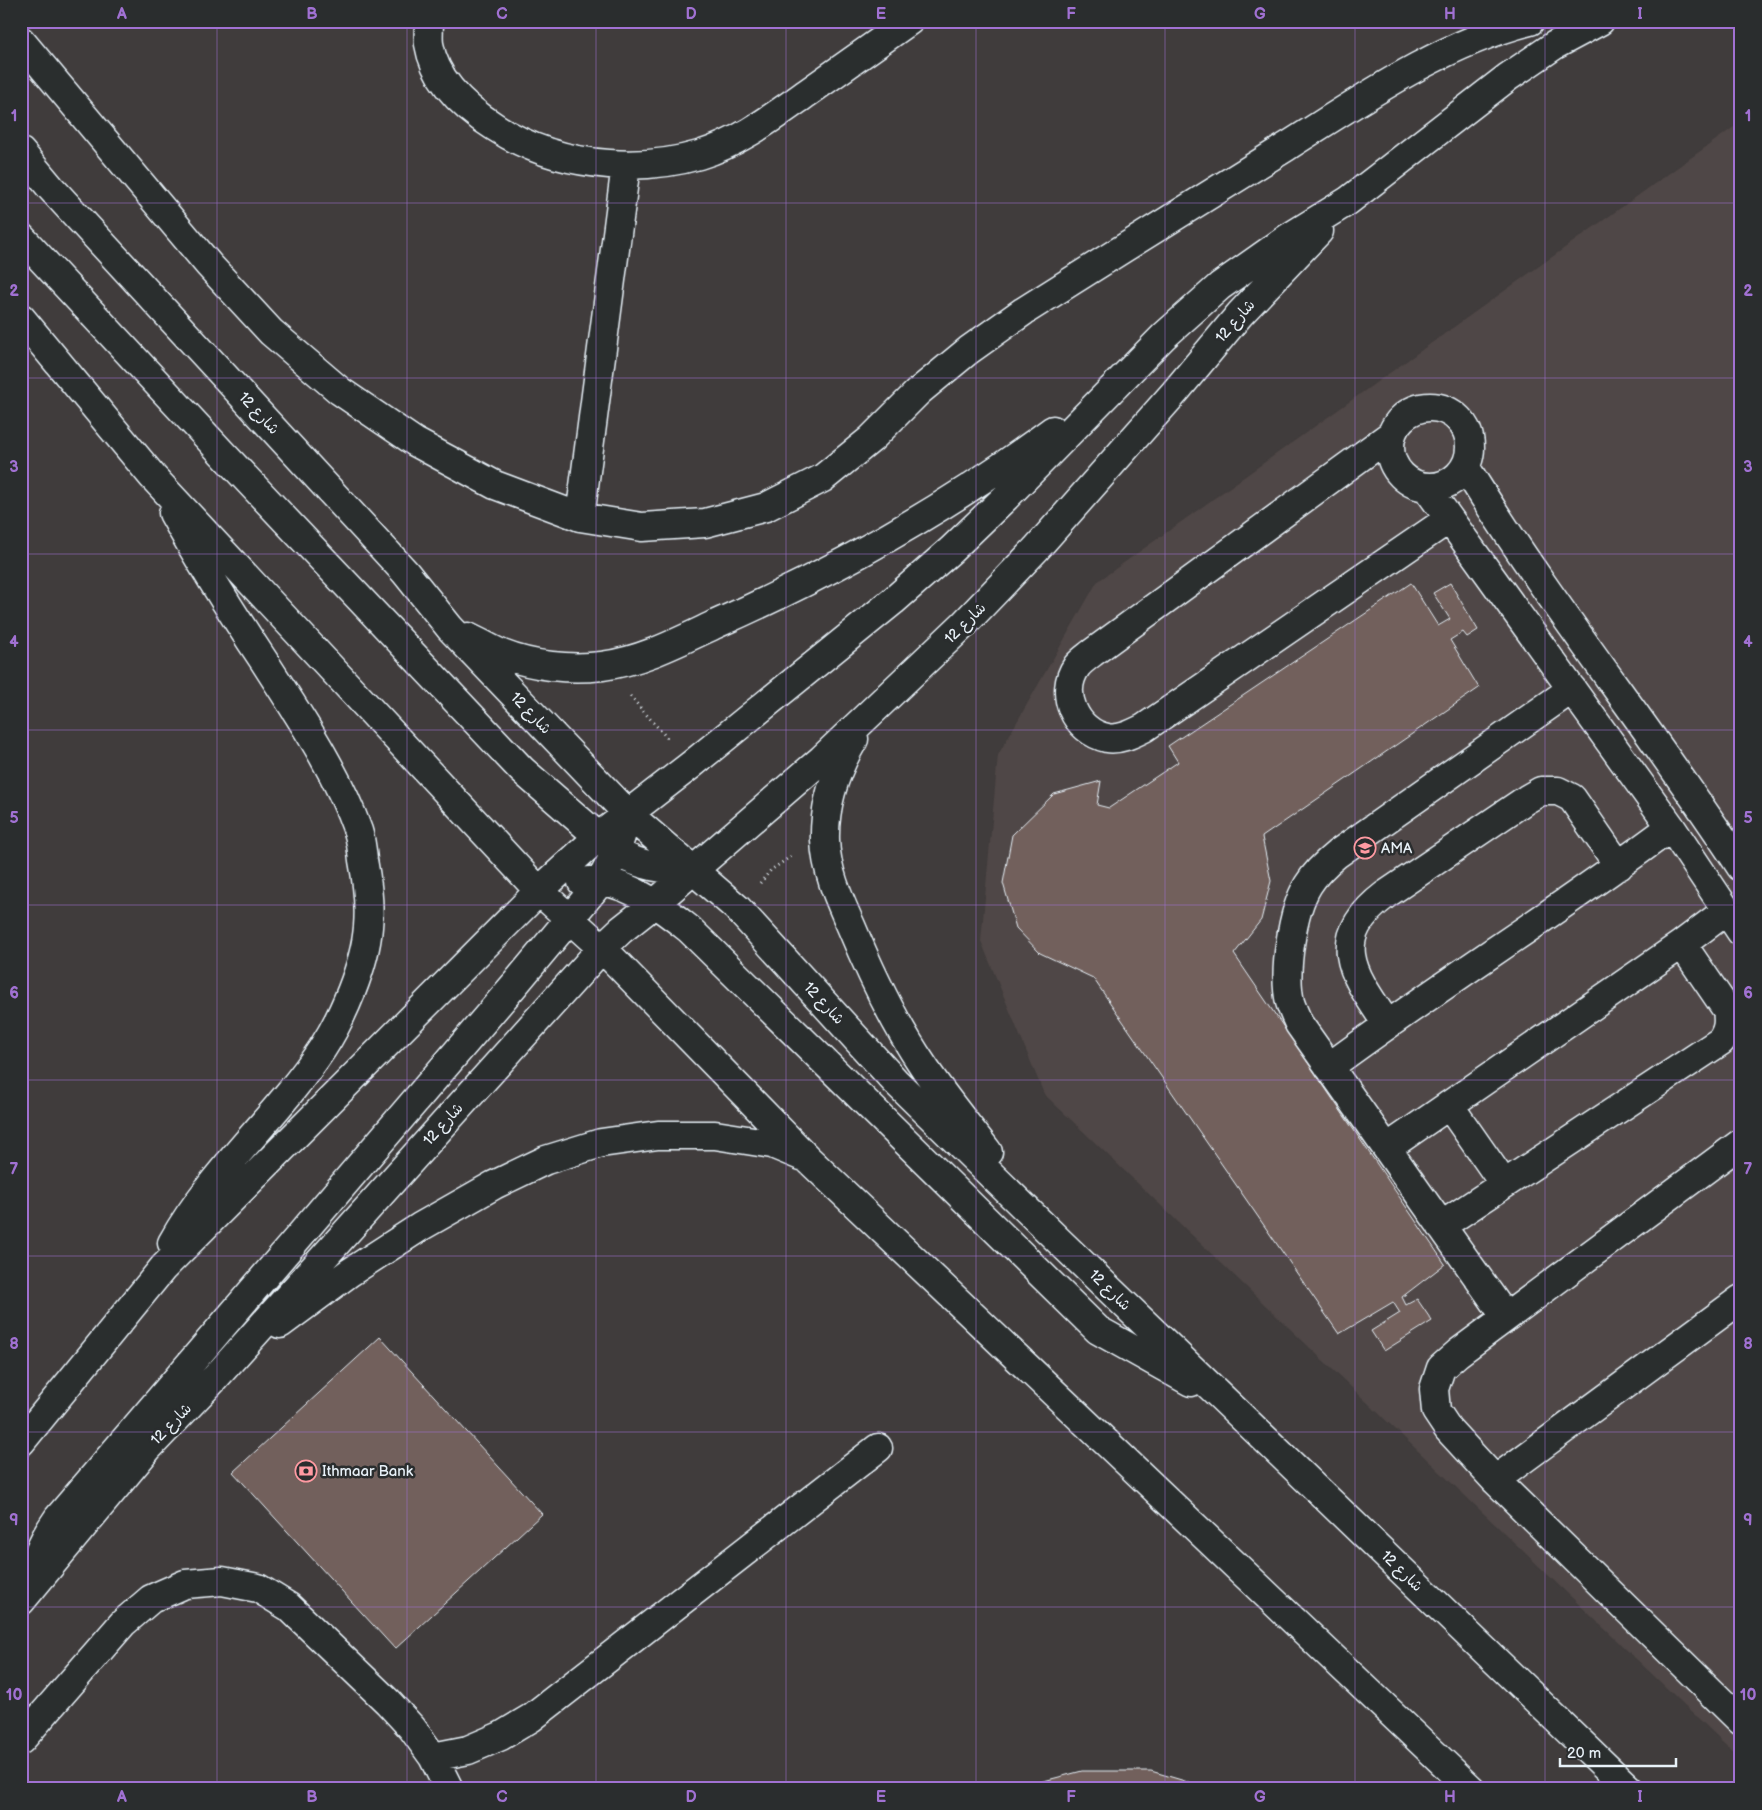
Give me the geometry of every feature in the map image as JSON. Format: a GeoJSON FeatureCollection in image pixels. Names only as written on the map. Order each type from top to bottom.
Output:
{"type":"FeatureCollection","features":[{"type":"Feature","properties":{"kind":"street"},"geometry":{"type":"LineString","coordinates":[[412,21],[428,32],[435,68],[449,89],[478,116],[511,138],[547,153],[586,162],[626,165],[663,164],[700,155],[735,141],[767,122],[910,21]]}},
{"type":"Feature","properties":{"kind":"street"},"geometry":{"type":"LineString","coordinates":[[21,41],[209,265],[271,332],[340,391],[415,442],[495,485],[580,517],[642,527],[705,523],[766,507],[823,478],[871,439],[918,392],[962,356],[1024,311],[1383,86],[1448,52],[1530,21]]}},
{"type":"Feature","properties":{"kind":"street","name":"شارع 12"},"geometry":{"type":"LineString","coordinates":[[21,152],[51,188],[405,572],[450,628],[628,814],[893,602],[1006,497],[1164,336],[1220,286],[1288,238],[1348,201],[1508,78],[1555,45],[1600,21]]}},
{"type":"Feature","properties":{"kind":"street"},"geometry":{"type":"LineString","coordinates":[[580,517],[626,165]]}},
{"type":"Feature","properties":{"kind":"street","name":"شارع 12"},"geometry":{"type":"LineString","coordinates":[[26,1595],[148,1448],[215,1378],[602,948],[822,759],[963,625],[1036,549],[1175,392],[1240,314],[1348,201]]}},
{"type":"Feature","properties":{"kind":"street"},"geometry":{"type":"LineString","coordinates":[[21,237],[522,770],[607,844],[630,860],[653,868],[693,870]]}},
{"type":"Feature","properties":{"kind":"street"},"geometry":{"type":"LineString","coordinates":[[21,318],[153,477],[539,891],[602,948],[809,1160],[1471,1789]]}},
{"type":"Feature","properties":{"kind":"street"},"geometry":{"type":"LineString","coordinates":[[450,628],[503,654],[535,664],[568,668],[602,666],[635,658],[667,646],[764,603],[857,555],[947,502],[1026,450],[1117,383]]}},
{"type":"Feature","properties":{"kind":"street"},"geometry":{"type":"LineString","coordinates":[[1426,407],[1440,408],[1454,414],[1464,425],[1470,439],[1471,454],[1466,468],[1456,480],[1442,486],[1428,488],[1410,482],[1396,470],[1389,452],[1392,434],[1400,421],[1412,412],[1426,407]]}},
{"type":"Feature","properties":{"kind":"street"},"geometry":{"type":"LineString","coordinates":[[1392,434],[1077,665],[1070,683],[1069,701],[1077,718],[1090,732],[1108,738],[1127,737],[1144,728],[1449,519]]}},
{"type":"Feature","properties":{"kind":"street"},"geometry":{"type":"LineString","coordinates":[[1466,468],[1501,524],[1701,807],[1741,867]]}},
{"type":"Feature","properties":{"kind":"street"},"geometry":{"type":"LineString","coordinates":[[153,477],[206,571],[309,730],[341,789],[359,833],[367,880],[368,928],[359,970],[343,1011],[322,1049],[296,1084],[215,1180],[184,1222],[172,1244],[163,1268]]}},
{"type":"Feature","properties":{"kind":"street"},"geometry":{"type":"LineString","coordinates":[[1387,1148],[1682,944],[1733,921],[1671,827],[1428,488]]}},
{"type":"Feature","properties":{"kind":"street"},"geometry":{"type":"LineString","coordinates":[[1506,1316],[1299,1024],[1291,1003],[1287,981],[1293,924],[1298,904],[1308,885],[1321,868],[1337,854],[1572,689]]}},
{"type":"Feature","properties":{"kind":"street"},"geometry":{"type":"LineString","coordinates":[[888,698],[855,737],[842,760],[832,786],[827,813],[826,840],[828,865],[835,889],[879,991],[922,1065],[1059,1241]]}},
{"type":"Feature","properties":{"kind":"street"},"geometry":{"type":"LineString","coordinates":[[1387,1024],[1358,981],[1352,962],[1351,942],[1358,923],[1370,907],[1527,799],[1541,792],[1558,791],[1572,798],[1619,866]]}},
{"type":"Feature","properties":{"kind":"street"},"geometry":{"type":"LineString","coordinates":[[21,1442],[163,1268],[539,891],[607,844],[628,814],[693,870]]}},
{"type":"Feature","properties":{"kind":"street"},"geometry":{"type":"LineString","coordinates":[[1329,1067],[1387,1024],[1619,866],[1671,827]]}},
{"type":"Feature","properties":{"kind":"street"},"geometry":{"type":"LineString","coordinates":[[26,1595],[42,1541],[58,1518],[601,881],[607,844]]}},
{"type":"Feature","properties":{"kind":"street","name":"شارع 12"},"geometry":{"type":"LineString","coordinates":[[693,870],[737,908],[895,1081],[1629,1789]]}},
{"type":"Feature","properties":{"kind":"street"},"geometry":{"type":"LineString","coordinates":[[539,891],[573,882],[601,881],[620,886],[654,904],[689,929],[1098,1330],[1224,1400]]}},
{"type":"Feature","properties":{"kind":"street"},"geometry":{"type":"LineString","coordinates":[[1442,1226],[1721,1041],[1727,1032],[1729,1020],[1727,1010],[1682,944]]}},
{"type":"Feature","properties":{"kind":"street"},"geometry":{"type":"LineString","coordinates":[[1449,1105],[1504,1184]]}},
{"type":"Feature","properties":{"kind":"street"},"geometry":{"type":"LineString","coordinates":[[215,1378],[280,1323],[349,1273],[494,1185],[546,1160],[601,1143],[658,1135],[715,1135],[772,1144],[809,1160]]}},
{"type":"Feature","properties":{"kind":"street"},"geometry":{"type":"LineString","coordinates":[[1741,1142],[1506,1316],[1458,1354],[1441,1368],[1434,1389],[1436,1411],[1448,1429],[1495,1480],[1741,1721]]}},
{"type":"Feature","properties":{"kind":"street"},"geometry":{"type":"LineString","coordinates":[[1495,1480],[1741,1299]]}},
{"type":"Feature","properties":{"kind":"street"},"geometry":{"type":"LineString","coordinates":[[433,1757],[468,1750],[501,1736],[531,1718],[878,1448]]}},
{"type":"Feature","properties":{"kind":"street"},"geometry":{"type":"LineString","coordinates":[[21,1740],[122,1623],[151,1599],[185,1584],[222,1581],[258,1588],[288,1607],[388,1702],[412,1728],[433,1757],[449,1789]]}},
{"type":"Feature","properties":{"kind":"path"},"geometry":{"type":"LineString","coordinates":[[602,666],[691,765]]}},
{"type":"Feature","properties":{"kind":"path"},"geometry":{"type":"LineString","coordinates":[[737,908],[771,870],[790,856],[826,840]]}},
{"type":"Feature","properties":{"kind":"shaded area","name":"AMA"},"geometry":{"type":"Polygon","coordinates":[[[1741,122],[1741,1759],[1044,1094],[981,941],[998,755],[1097,582],[1741,122]]]}},
{"type":"Feature","properties":{"kind":"building"},"geometry":{"type":"Polygon","coordinates":[[[1411,583],[1438,626],[1450,619],[1433,593],[1450,583],[1478,630],[1467,637],[1463,632],[1450,640],[1479,688],[1262,837],[1271,881],[1261,920],[1234,954],[1445,1264],[1402,1297],[1406,1305],[1417,1299],[1432,1321],[1384,1351],[1371,1331],[1400,1313],[1393,1302],[1339,1334],[1093,978],[1040,953],[1016,928],[1003,883],[1012,835],[1054,794],[1101,781],[1097,805],[1109,808],[1178,762],[1168,746],[1411,583]]]}},
{"type":"Feature","properties":{"kind":"building"},"geometry":{"type":"Polygon","coordinates":[[[380,1337],[542,1514],[395,1649],[233,1472],[380,1337]]]}},
{"type":"Feature","properties":{"kind":"building"},"geometry":{"type":"Polygon","coordinates":[[[1082,1771],[1151,1771],[1212,1789],[1013,1789],[1082,1771]]]}},
{"type":"Feature","properties":{"kind":"place","name":"AMA"},"geometry":{"type":"Point","coordinates":[1365,848]}},
{"type":"Feature","properties":{"kind":"place","name":"Ithmaar Bank"},"geometry":{"type":"Point","coordinates":[306,1471]}}]}
